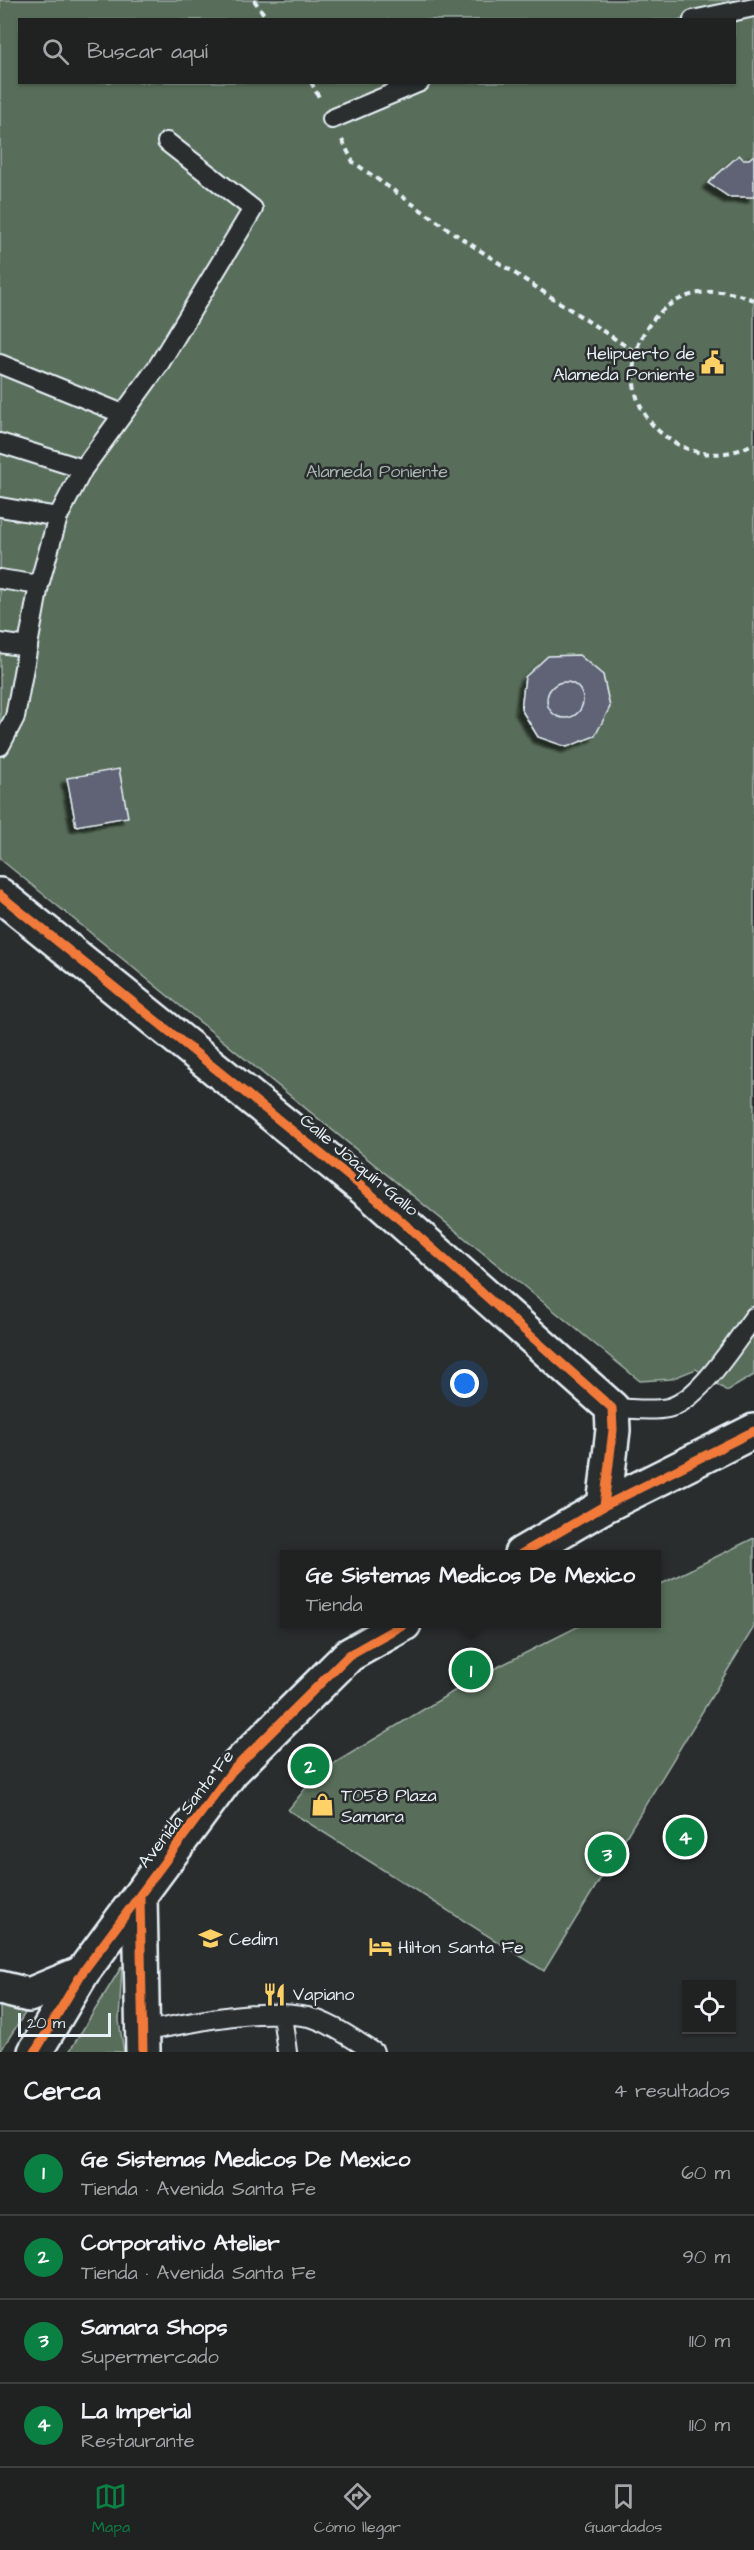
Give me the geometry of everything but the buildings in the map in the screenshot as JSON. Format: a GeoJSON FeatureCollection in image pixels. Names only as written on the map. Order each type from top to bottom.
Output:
{"type":"FeatureCollection","features":[{"type":"Feature","properties":{"kind":"street","name":"Calle Joaquín Gallo"},"geometry":{"type":"LineString","coordinates":[[0,895],[372,1195],[612,1408]]}},
{"type":"Feature","properties":{"kind":"street"},"geometry":{"type":"LineString","coordinates":[[604,1506],[613,1430],[612,1408]]}},
{"type":"Feature","properties":{"kind":"street"},"geometry":{"type":"LineString","coordinates":[[528,1550],[604,1506],[754,1431]]}},
{"type":"Feature","properties":{"kind":"street","name":"Avenida Santa Fe"},"geometry":{"type":"LineString","coordinates":[[34,2052],[82,1973],[232,1771],[349,1655],[395,1628]]}},
{"type":"Feature","properties":{"kind":"street"},"geometry":{"type":"LineString","coordinates":[[140,1896],[142,2042]]}},
{"type":"Feature","properties":{"kind":"street"},"geometry":{"type":"LineString","coordinates":[[0,1988],[29,1995],[82,1973]]}},
{"type":"Feature","properties":{"kind":"lane"},"geometry":{"type":"LineString","coordinates":[[702,18],[754,7]]}},
{"type":"Feature","properties":{"kind":"lane"},"geometry":{"type":"LineString","coordinates":[[332,119],[415,84]]}},
{"type":"Feature","properties":{"kind":"lane"},"geometry":{"type":"LineString","coordinates":[[0,746],[15,717],[39,585],[58,517],[83,469],[158,366],[253,210],[166,142]]}},
{"type":"Feature","properties":{"kind":"lane"},"geometry":{"type":"LineString","coordinates":[[0,364],[123,414]]}},
{"type":"Feature","properties":{"kind":"lane"},"geometry":{"type":"LineString","coordinates":[[0,443],[83,469]]}},
{"type":"Feature","properties":{"kind":"lane"},"geometry":{"type":"LineString","coordinates":[[0,507],[58,517]]}},
{"type":"Feature","properties":{"kind":"lane"},"geometry":{"type":"LineString","coordinates":[[0,579],[39,585]]}},
{"type":"Feature","properties":{"kind":"lane"},"geometry":{"type":"LineString","coordinates":[[0,643],[28,647]]}},
{"type":"Feature","properties":{"kind":"lane"},"geometry":{"type":"LineString","coordinates":[[612,1408],[656,1410],[682,1403],[709,1377],[754,1317]]}},
{"type":"Feature","properties":{"kind":"lane"},"geometry":{"type":"LineString","coordinates":[[282,2015],[287,2052]]}},
{"type":"Feature","properties":{"kind":"lane"},"geometry":{"type":"LineString","coordinates":[[142,2042],[231,2016],[282,2015],[310,2017],[374,2052]]}},
{"type":"Feature","properties":{"kind":"path"},"geometry":{"type":"LineString","coordinates":[[254,0],[267,18]]}},
{"type":"Feature","properties":{"kind":"path"},"geometry":{"type":"LineString","coordinates":[[312,84],[353,162],[458,236],[635,352]]}},
{"type":"Feature","properties":{"kind":"path"},"geometry":{"type":"LineString","coordinates":[[754,300],[734,292],[708,291],[684,296],[662,309],[645,329],[635,352],[633,378],[639,403],[652,425],[672,442],[697,452],[723,454],[754,443]]}},
{"type":"Feature","properties":{"kind":"green space","name":"Alameda Poniente"},"geometry":{"type":"Polygon","coordinates":[[[0,0],[754,0],[754,1375],[727,1391],[696,1369],[671,1379],[640,1381],[0,859],[0,0]]]}},
{"type":"Feature","properties":{"kind":"green space"},"geometry":{"type":"Polygon","coordinates":[[[754,1538],[754,1627],[544,1971],[288,1810],[318,1773],[474,1679],[575,1628],[661,1628],[661,1584],[754,1538]]]}},
{"type":"Feature","properties":{"kind":"green space"},"geometry":{"type":"Polygon","coordinates":[[[122,1966],[119,2021],[124,2052],[69,2052],[122,1966]]]}},
{"type":"Feature","properties":{"kind":"green space"},"geometry":{"type":"Polygon","coordinates":[[[0,2007],[27,2010],[0,2052],[0,2007]]]}},
{"type":"Feature","properties":{"kind":"cycle path"},"geometry":{"type":"LineString","coordinates":[[0,895],[372,1195],[612,1408],[613,1430],[604,1506]]}},
{"type":"Feature","properties":{"kind":"cycle path"},"geometry":{"type":"LineString","coordinates":[[528,1550],[604,1506],[754,1431]]}},
{"type":"Feature","properties":{"kind":"cycle path"},"geometry":{"type":"LineString","coordinates":[[35,2052],[82,1973],[232,1771],[349,1655],[397,1628]]}},
{"type":"Feature","properties":{"kind":"cycle path"},"geometry":{"type":"LineString","coordinates":[[140,1896],[143,2052]]}},
{"type":"Feature","properties":{"kind":"place","name":"Helipuerto de Alameda Poniente"},"geometry":{"type":"Point","coordinates":[713,363]}},
{"type":"Feature","properties":{"kind":"place","name":"Ge Sistemas Medicos De Mexico"},"geometry":{"type":"Point","coordinates":[471,1670]}},
{"type":"Feature","properties":{"kind":"place","name":"Corporativo Atelier"},"geometry":{"type":"Point","coordinates":[310,1766]}},
{"type":"Feature","properties":{"kind":"place","name":"T058 Plaza Samara"},"geometry":{"type":"Point","coordinates":[323,1805]}},
{"type":"Feature","properties":{"kind":"place","name":"La Imperial"},"geometry":{"type":"Point","coordinates":[685,1837]}},
{"type":"Feature","properties":{"kind":"place","name":"Samara Shops"},"geometry":{"type":"Point","coordinates":[607,1854]}},
{"type":"Feature","properties":{"kind":"place","name":"Cedim"},"geometry":{"type":"Point","coordinates":[211,1939]}},
{"type":"Feature","properties":{"kind":"place","name":"Hilton Santa Fe"},"geometry":{"type":"Point","coordinates":[380,1947]}},
{"type":"Feature","properties":{"kind":"place","name":"Vapiano"},"geometry":{"type":"Point","coordinates":[275,1994]}}]}
